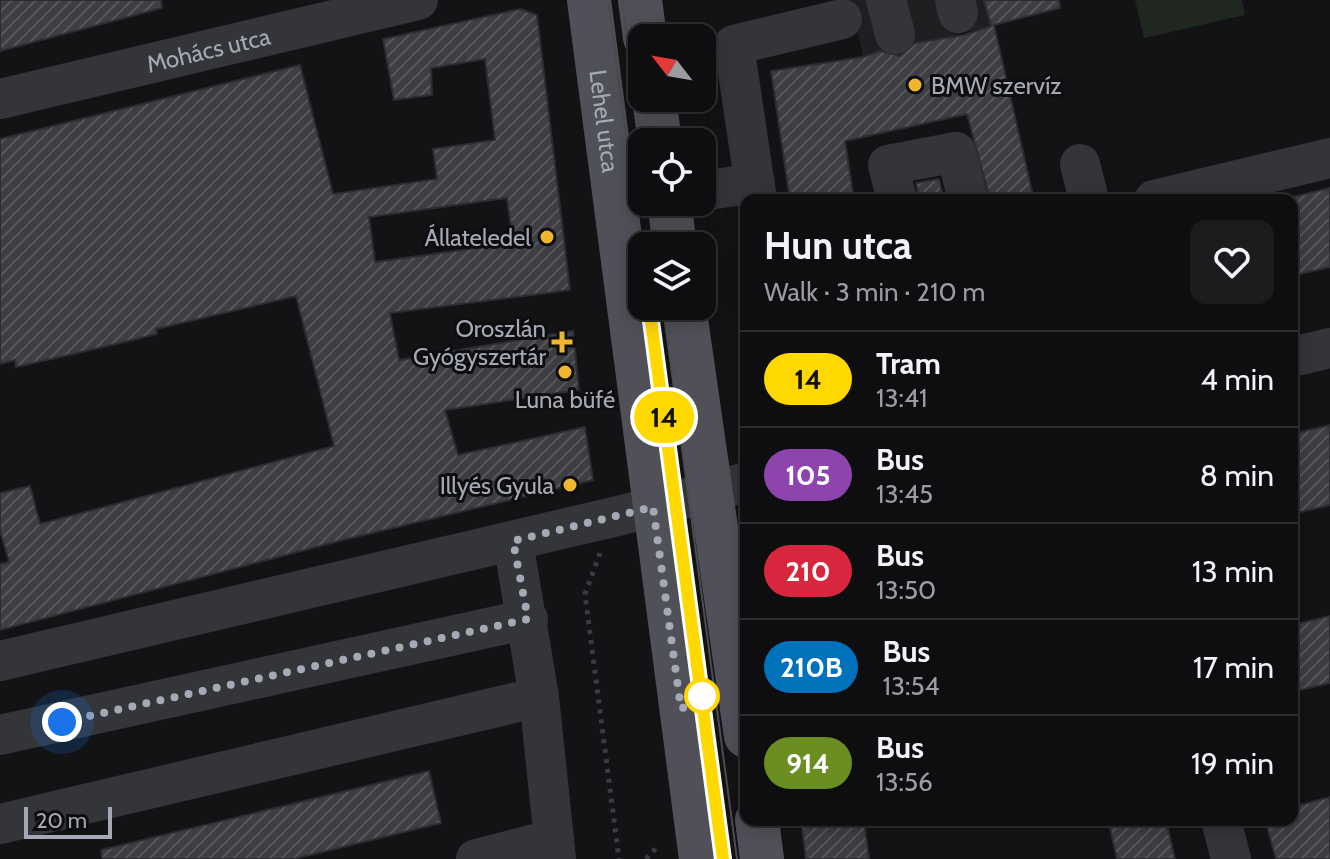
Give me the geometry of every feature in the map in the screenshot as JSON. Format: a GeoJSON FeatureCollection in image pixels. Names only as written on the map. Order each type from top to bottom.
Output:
{"type":"FeatureCollection","features":[{"type":"Feature","properties":{"kind":"main road","name":"Lehel utca"},"geometry":{"type":"LineString","coordinates":[[589,0],[701,859]]}},
{"type":"Feature","properties":{"kind":"main road"},"geometry":{"type":"LineString","coordinates":[[640,0],[643,24]]}},
{"type":"Feature","properties":{"kind":"main road"},"geometry":{"type":"LineString","coordinates":[[688,320],[729,486],[740,648]]}},
{"type":"Feature","properties":{"kind":"main road"},"geometry":{"type":"LineString","coordinates":[[758,826],[762,859]]}},
{"type":"Feature","properties":{"kind":"street","name":"Mohács utca"},"geometry":{"type":"LineString","coordinates":[[0,99],[316,12],[418,0]]}},
{"type":"Feature","properties":{"kind":"street"},"geometry":{"type":"LineString","coordinates":[[716,191],[756,192],[734,45],[842,19]]}},
{"type":"Feature","properties":{"kind":"street"},"geometry":{"type":"LineString","coordinates":[[895,194],[888,165],[956,152],[966,194]]}},
{"type":"Feature","properties":{"kind":"street"},"geometry":{"type":"LineString","coordinates":[[1179,194],[1330,158]]}},
{"type":"Feature","properties":{"kind":"street"},"geometry":{"type":"LineString","coordinates":[[1298,356],[1330,348]]}},
{"type":"Feature","properties":{"kind":"street"},"geometry":{"type":"LineString","coordinates":[[0,661],[513,541],[729,486]]}},
{"type":"Feature","properties":{"kind":"street"},"geometry":{"type":"LineString","coordinates":[[476,859],[555,849],[539,697],[513,541]]}},
{"type":"Feature","properties":{"kind":"street"},"geometry":{"type":"LineString","coordinates":[[0,735],[528,619]]}},
{"type":"Feature","properties":{"kind":"street"},"geometry":{"type":"LineString","coordinates":[[0,824],[539,697]]}},
{"type":"Feature","properties":{"kind":"street"},"geometry":{"type":"LineString","coordinates":[[1223,826],[1231,859]]}},
{"type":"Feature","properties":{"kind":"path"},"geometry":{"type":"LineString","coordinates":[[602,550],[585,594],[619,859]]}},
{"type":"Feature","properties":{"kind":"path"},"geometry":{"type":"LineString","coordinates":[[646,859],[656,848]]}},
{"type":"Feature","properties":{"kind":"shaded area"},"geometry":{"type":"Polygon","coordinates":[[[851,0],[1022,0],[1026,17],[950,36],[967,114],[879,133],[851,0]]]}},
{"type":"Feature","properties":{"kind":"shaded area"},"geometry":{"type":"Polygon","coordinates":[[[1135,0],[1242,0],[1245,15],[1144,38],[1135,0]]]}},
{"type":"Feature","properties":{"kind":"building"},"geometry":{"type":"Polygon","coordinates":[[[0,0],[161,0],[162,8],[0,51],[0,0]]]}},
{"type":"Feature","properties":{"kind":"building"},"geometry":{"type":"Polygon","coordinates":[[[984,0],[1059,0],[1060,8],[994,25],[1033,194],[988,194],[967,114],[845,141],[853,194],[789,194],[771,71],[863,57],[880,51],[900,56],[915,43],[964,35],[991,26],[984,0]]]}},
{"type":"Feature","properties":{"kind":"building"},"geometry":{"type":"Polygon","coordinates":[[[520,9],[537,15],[570,290],[390,313],[399,360],[573,331],[579,390],[445,410],[458,455],[585,427],[593,480],[343,540],[0,630],[0,564],[9,562],[0,531],[0,493],[30,486],[40,524],[334,446],[296,296],[156,329],[157,334],[99,348],[16,367],[15,360],[0,364],[0,139],[300,65],[333,194],[437,179],[433,149],[495,140],[485,59],[431,68],[432,95],[394,100],[383,39],[520,9]],[[507,198],[369,217],[375,262],[513,243],[507,198]]]}},
{"type":"Feature","properties":{"kind":"building"},"geometry":{"type":"Polygon","coordinates":[[[939,179],[943,194],[918,194],[916,183],[939,179]]]}},
{"type":"Feature","properties":{"kind":"building"},"geometry":{"type":"Polygon","coordinates":[[[1330,188],[1330,267],[1298,275],[1298,196],[1330,188]]]}},
{"type":"Feature","properties":{"kind":"building"},"geometry":{"type":"Polygon","coordinates":[[[1330,425],[1330,505],[1298,513],[1298,433],[1330,425]]]}},
{"type":"Feature","properties":{"kind":"building"},"geometry":{"type":"Polygon","coordinates":[[[1330,616],[1330,683],[1298,691],[1298,624],[1330,616]]]}},
{"type":"Feature","properties":{"kind":"building"},"geometry":{"type":"Polygon","coordinates":[[[429,771],[441,823],[294,859],[102,859],[101,850],[429,771]]]}},
{"type":"Feature","properties":{"kind":"building"},"geometry":{"type":"Polygon","coordinates":[[[1330,797],[1330,859],[1276,859],[1267,826],[1298,826],[1298,805],[1330,797]]]}},
{"type":"Feature","properties":{"kind":"building"},"geometry":{"type":"Polygon","coordinates":[[[802,826],[865,826],[869,859],[806,859],[802,826]]]}},
{"type":"Feature","properties":{"kind":"building"},"geometry":{"type":"Polygon","coordinates":[[[1109,826],[1167,826],[1175,859],[1117,859],[1109,826]]]}},
{"type":"Feature","properties":{"kind":"tram line"},"geometry":{"type":"LineString","coordinates":[[608,0],[639,232]]}},
{"type":"Feature","properties":{"kind":"tram line"},"geometry":{"type":"LineString","coordinates":[[622,0],[639,128]]}},
{"type":"Feature","properties":{"kind":"tram line"},"geometry":{"type":"LineString","coordinates":[[651,216],[653,232]]}},
{"type":"Feature","properties":{"kind":"tram line"},"geometry":{"type":"LineString","coordinates":[[651,320],[723,859]]}},
{"type":"Feature","properties":{"kind":"tram line","name":"14"},"geometry":{"type":"LineString","coordinates":[[651,320],[723,859]]}},
{"type":"Feature","properties":{"kind":"tram line"},"geometry":{"type":"LineString","coordinates":[[665,320],[737,859]]}},
{"type":"Feature","properties":{"kind":"place","name":"BMW szervíz"},"geometry":{"type":"Point","coordinates":[915,85]}},
{"type":"Feature","properties":{"kind":"place","name":"Állateledel"},"geometry":{"type":"Point","coordinates":[547,237]}},
{"type":"Feature","properties":{"kind":"place","name":"Oroszlán Gyógyszertár"},"geometry":{"type":"Point","coordinates":[562,342]}},
{"type":"Feature","properties":{"kind":"place","name":"Luna büfé"},"geometry":{"type":"Point","coordinates":[565,372]}},
{"type":"Feature","properties":{"kind":"place","name":"Illyés Gyula"},"geometry":{"type":"Point","coordinates":[570,485]}},
{"type":"Feature","properties":{"kind":"route"},"geometry":{"type":"LineString","coordinates":[[62,722],[528,619],[513,541],[653,507],[681,709],[702,696]]}}]}
